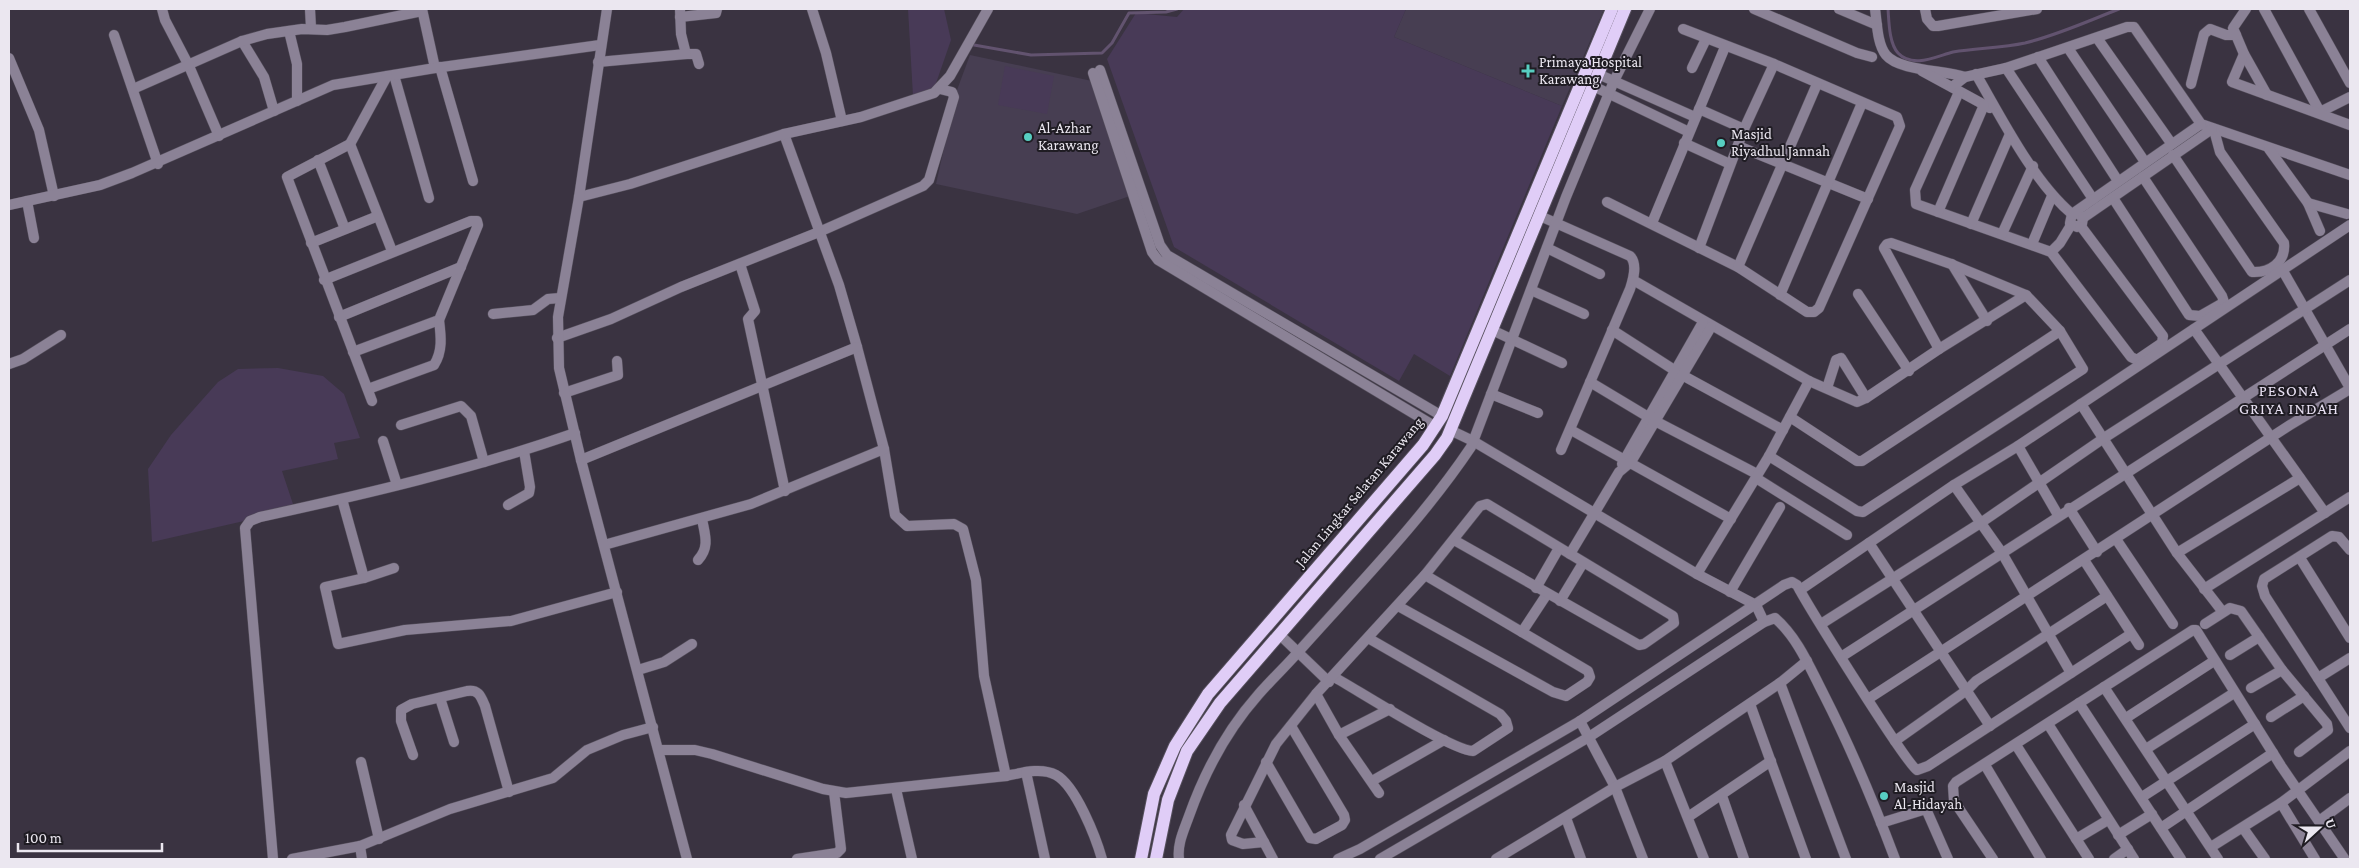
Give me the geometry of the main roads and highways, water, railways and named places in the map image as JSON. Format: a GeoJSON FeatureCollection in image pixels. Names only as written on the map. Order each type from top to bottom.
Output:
{"type":"FeatureCollection","features":[{"type":"Feature","properties":{"kind":"main road","name":"Jalan Lingkar Selatan Karawang"},"geometry":{"type":"LineString","coordinates":[[1141,859],[1154,794],[1175,746],[1208,694],[1423,445],[1439,421],[1612,9]]}},
{"type":"Feature","properties":{"kind":"main road"},"geometry":{"type":"LineString","coordinates":[[1156,859],[1168,800],[1187,752],[1220,703],[1434,455],[1450,430],[1625,9]]}},
{"type":"Feature","properties":{"kind":"main road"},"geometry":{"type":"LineString","coordinates":[[1304,584],[1315,594]]}},
{"type":"Feature","properties":{"kind":"waterway"},"geometry":{"type":"LineString","coordinates":[[974,45],[1031,55],[1102,53],[1112,43],[1129,13],[1166,12],[1177,9]]}},
{"type":"Feature","properties":{"kind":"waterway"},"geometry":{"type":"LineString","coordinates":[[1888,9],[1890,32],[1895,49],[1904,58],[1918,61],[1953,52],[2007,46],[2037,40],[2119,9]]}},
{"type":"Feature","properties":{"kind":"place","name":"Primaya Hospital Karawang"},"geometry":{"type":"Point","coordinates":[1528,71]}},
{"type":"Feature","properties":{"kind":"place","name":"Al-Azhar Karawang"},"geometry":{"type":"Point","coordinates":[1028,137]}},
{"type":"Feature","properties":{"kind":"place","name":"Masjid Riyadhul Jannah"},"geometry":{"type":"Point","coordinates":[1721,143]}},
{"type":"Feature","properties":{"kind":"place","name":"Masjid Al-Hidayah"},"geometry":{"type":"Point","coordinates":[1884,796]}},
{"type":"Feature","properties":{"kind":"district","name":"PESONA GRIYA INDAH"},"geometry":{"type":"Point","coordinates":[2289,399]}}]}
